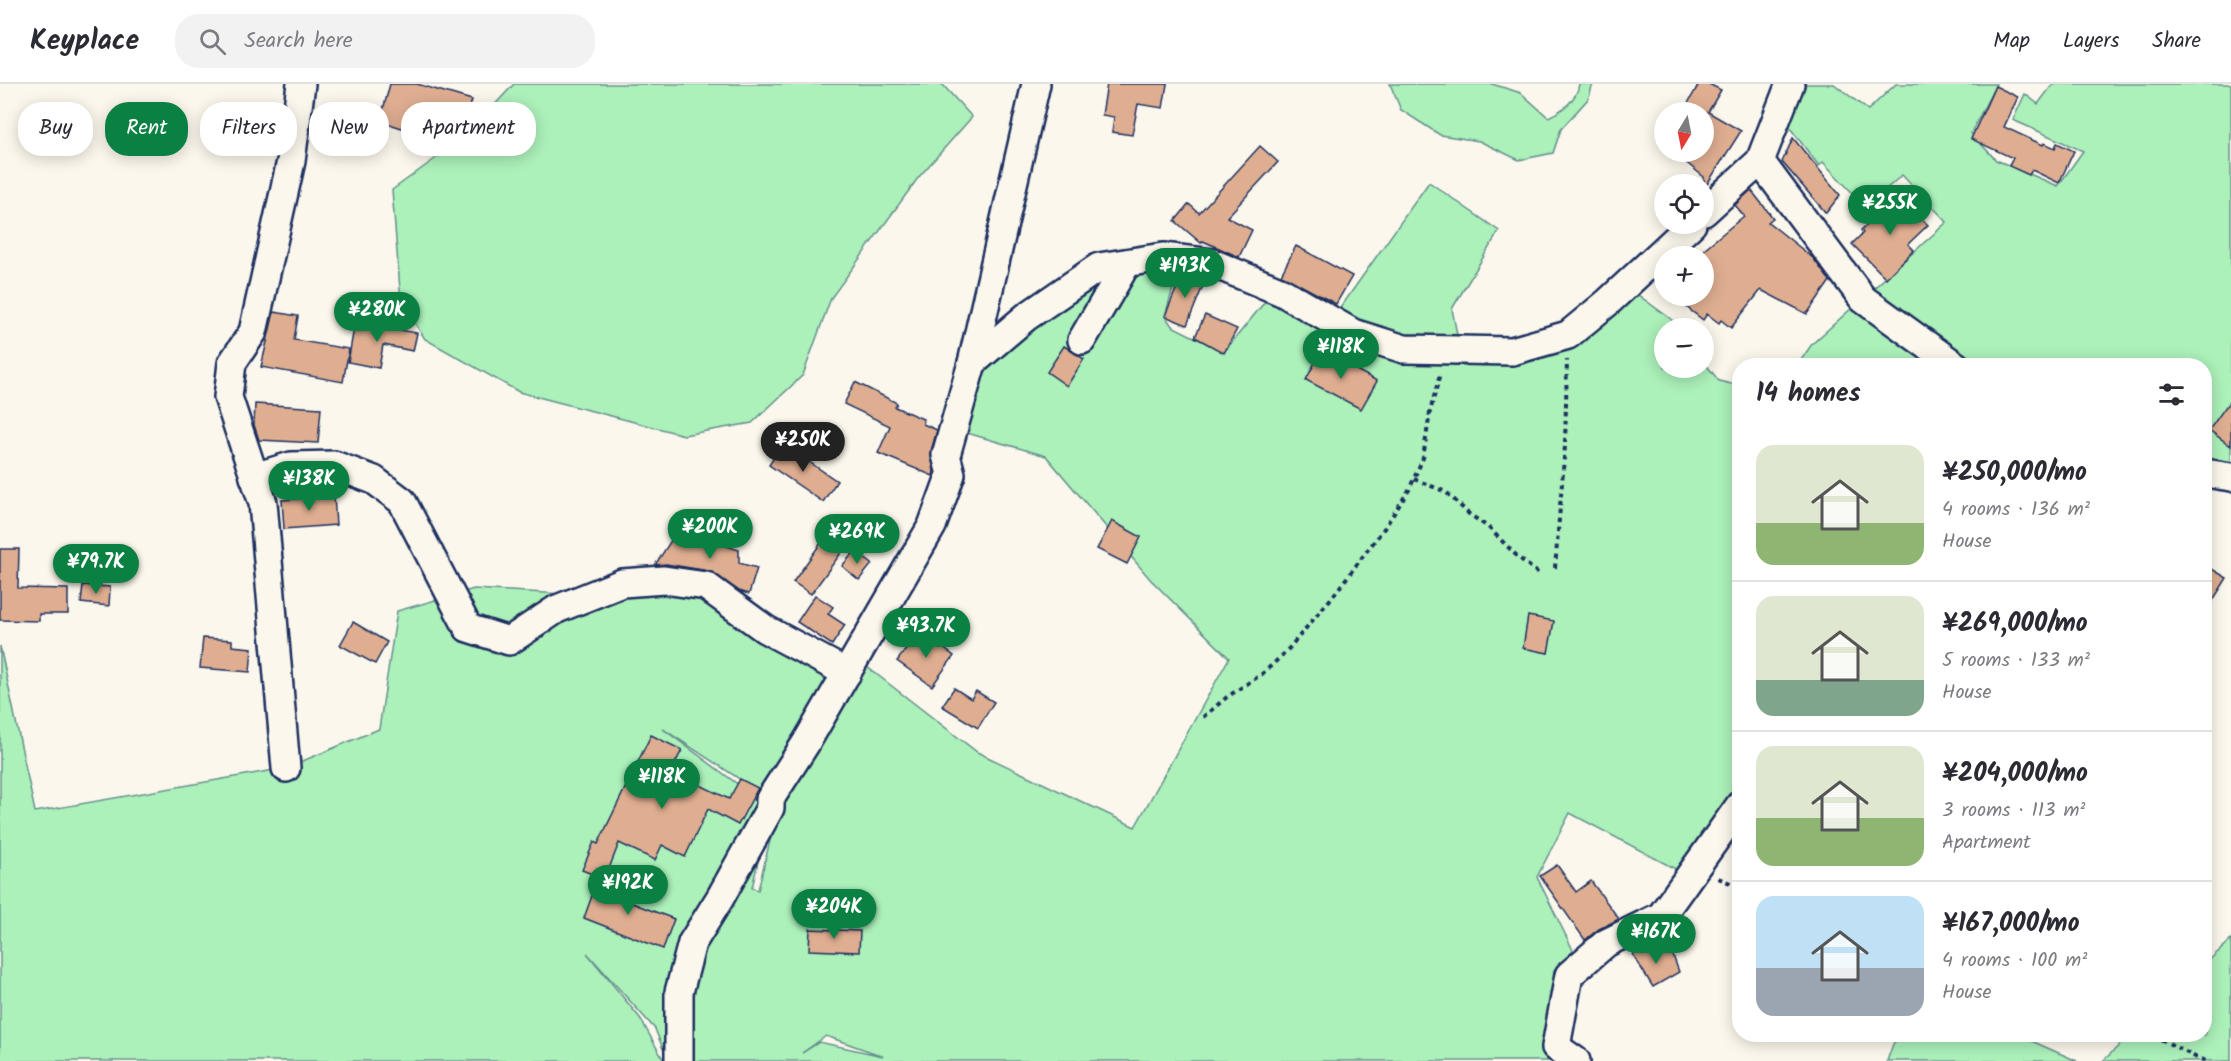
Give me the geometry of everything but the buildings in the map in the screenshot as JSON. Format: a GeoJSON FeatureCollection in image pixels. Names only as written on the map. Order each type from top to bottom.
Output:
{"type":"FeatureCollection","features":[{"type":"Feature","properties":{"kind":"street"},"geometry":{"type":"LineString","coordinates":[[286,768],[263,503],[228,397],[232,363],[253,332],[291,161],[301,84]]}},
{"type":"Feature","properties":{"kind":"street"},"geometry":{"type":"LineString","coordinates":[[679,1061],[679,992],[692,943],[770,808],[770,800],[932,526],[951,474],[946,454],[972,363],[1036,84]]}},
{"type":"Feature","properties":{"kind":"street"},"geometry":{"type":"LineString","coordinates":[[1714,204],[1760,160],[1790,84]]}},
{"type":"Feature","properties":{"kind":"street"},"geometry":{"type":"LineString","coordinates":[[1760,160],[1863,299],[1941,358]]}},
{"type":"Feature","properties":{"kind":"street"},"geometry":{"type":"LineString","coordinates":[[972,363],[1026,317],[1099,267],[1163,257],[1212,264],[1281,292],[1353,333],[1404,349],[1512,351],[1568,335],[1608,302],[1681,234]]}},
{"type":"Feature","properties":{"kind":"street"},"geometry":{"type":"LineString","coordinates":[[1082,340],[1126,263]]}},
{"type":"Feature","properties":{"kind":"street"},"geometry":{"type":"LineString","coordinates":[[254,477],[291,466],[334,465],[374,480],[402,501],[468,628],[509,641],[557,609],[622,583],[664,580],[706,586],[765,629],[847,673]]}},
{"type":"Feature","properties":{"kind":"street"},"geometry":{"type":"LineString","coordinates":[[2212,474],[2231,477]]}},
{"type":"Feature","properties":{"kind":"street"},"geometry":{"type":"LineString","coordinates":[[1576,1061],[1556,1047],[1569,975],[1606,943],[1661,916],[1732,816]]}},
{"type":"Feature","properties":{"kind":"path"},"geometry":{"type":"LineString","coordinates":[[1555,568],[1564,446],[1568,335]]}},
{"type":"Feature","properties":{"kind":"path"},"geometry":{"type":"LineString","coordinates":[[1203,717],[1227,697],[1262,674],[1285,653],[1333,596],[1378,536],[1414,479],[1423,458],[1430,412],[1438,387],[1445,350]]}},
{"type":"Feature","properties":{"kind":"path"},"geometry":{"type":"LineString","coordinates":[[1414,479],[1446,492],[1540,575]]}},
{"type":"Feature","properties":{"kind":"path"},"geometry":{"type":"LineString","coordinates":[[2166,1042],[2196,1058],[2207,1061]]}},
{"type":"Feature","properties":{"kind":"green space"},"geometry":{"type":"Polygon","coordinates":[[[514,84],[942,84],[972,117],[918,178],[831,298],[803,375],[752,423],[684,435],[519,392],[425,339],[401,302],[392,190],[439,156],[536,156],[536,102],[497,102],[514,84]]]}},
{"type":"Feature","properties":{"kind":"green space"},"geometry":{"type":"Polygon","coordinates":[[[1390,84],[1492,84],[1521,93],[1548,117],[1568,104],[1578,90],[1579,84],[1593,84],[1588,99],[1561,129],[1553,153],[1519,160],[1479,141],[1440,135],[1401,110],[1390,84]]]}},
{"type":"Feature","properties":{"kind":"green space"},"geometry":{"type":"Polygon","coordinates":[[[1791,84],[1834,84],[1868,110],[1896,84],[1996,84],[1971,133],[1996,160],[2058,186],[2083,151],[2013,120],[2025,94],[2038,104],[2053,84],[2231,84],[2231,475],[2212,471],[2212,358],[1802,358],[1812,344],[1947,222],[1902,175],[1866,207],[1823,162],[1819,166],[1781,116],[1791,84]]]}},
{"type":"Feature","properties":{"kind":"green space"},"geometry":{"type":"Polygon","coordinates":[[[1429,182],[1499,231],[1452,309],[1460,350],[1509,354],[1627,287],[1670,318],[1654,318],[1654,378],[1714,378],[1714,375],[1719,381],[1732,384],[1732,820],[1694,879],[1570,813],[1537,877],[1573,950],[1553,1061],[668,1061],[655,1029],[587,953],[640,1018],[664,1061],[0,1061],[0,646],[35,812],[286,768],[379,729],[397,611],[474,589],[599,596],[679,587],[758,624],[840,686],[770,799],[663,729],[770,808],[752,888],[758,890],[780,799],[862,663],[977,752],[1135,827],[1229,658],[1150,579],[1046,456],[960,431],[972,363],[1099,267],[1180,263],[1165,316],[1172,326],[1224,352],[1268,298],[1331,321],[1429,182]],[[826,1036],[802,1053],[819,1042],[883,1056],[826,1036]]]}},
{"type":"Feature","properties":{"kind":"green space"},"geometry":{"type":"Polygon","coordinates":[[[2231,940],[2231,1061],[2103,1061],[2123,1042],[2212,1042],[2212,958],[2231,940]]]}},
{"type":"Feature","properties":{"kind":"green space"},"geometry":{"type":"Polygon","coordinates":[[[1895,1042],[2034,1042],[2077,1061],[1887,1061],[1895,1042]]]}}]}
